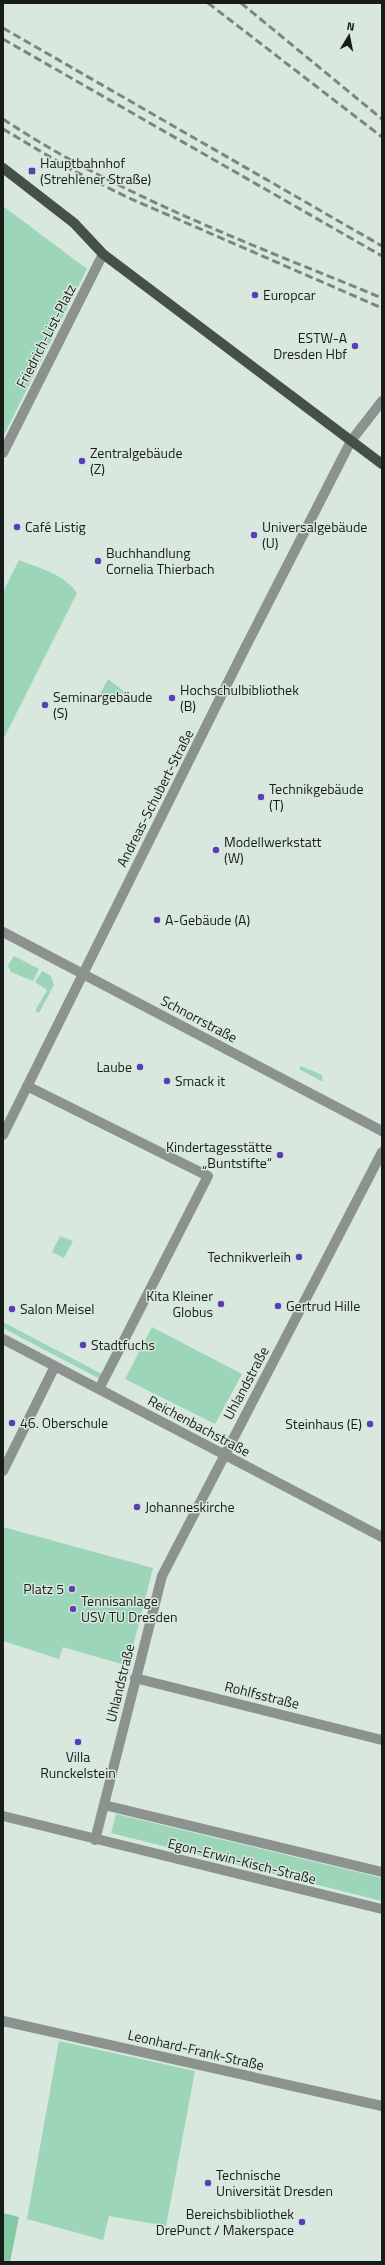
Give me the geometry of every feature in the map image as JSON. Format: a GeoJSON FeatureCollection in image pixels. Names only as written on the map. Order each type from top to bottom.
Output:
{"type":"FeatureCollection","features":[{"type":"Feature","properties":{"kind":"main road"},"geometry":{"type":"LineString","coordinates":[[3,168],[74,223],[103,254],[382,464]]}},
{"type":"Feature","properties":{"kind":"street","name":"Friedrich-List-Platz"},"geometry":{"type":"LineString","coordinates":[[3,453],[103,254]]}},
{"type":"Feature","properties":{"kind":"street","name":"Andreas-Schubert-Straße"},"geometry":{"type":"LineString","coordinates":[[3,1135],[82,973],[352,441],[382,401]]}},
{"type":"Feature","properties":{"kind":"street","name":"Schnorrstraße"},"geometry":{"type":"LineString","coordinates":[[3,932],[382,1131]]}},
{"type":"Feature","properties":{"kind":"street"},"geometry":{"type":"LineString","coordinates":[[27,1086],[208,1176],[99,1389]]}},
{"type":"Feature","properties":{"kind":"street","name":"Uhlandstraße"},"geometry":{"type":"LineString","coordinates":[[95,1840],[162,1576],[382,1152]]}},
{"type":"Feature","properties":{"kind":"street","name":"Reichenbachstraße"},"geometry":{"type":"LineString","coordinates":[[3,1339],[382,1537]]}},
{"type":"Feature","properties":{"kind":"street"},"geometry":{"type":"LineString","coordinates":[[3,1471],[55,1366]]}},
{"type":"Feature","properties":{"kind":"street","name":"Rohlfsstraße"},"geometry":{"type":"LineString","coordinates":[[135,1678],[382,1740]]}},
{"type":"Feature","properties":{"kind":"street","name":"Egon-Erwin-Kisch-Straße"},"geometry":{"type":"LineString","coordinates":[[104,1805],[382,1872]]}},
{"type":"Feature","properties":{"kind":"street","name":"Egon-Erwin-Kisch-Straße"},"geometry":{"type":"LineString","coordinates":[[3,1816],[382,1910]]}},
{"type":"Feature","properties":{"kind":"street","name":"Leonhard-Frank-Straße"},"geometry":{"type":"LineString","coordinates":[[3,2022],[382,2106]]}},
{"type":"Feature","properties":{"kind":"green space"},"geometry":{"type":"Polygon","coordinates":[[[3,206],[87,269],[3,437],[3,206]]]}},
{"type":"Feature","properties":{"kind":"green space"},"geometry":{"type":"Polygon","coordinates":[[[19,560],[44,569],[59,577],[72,586],[77,593],[3,740],[3,592],[19,560]]]}},
{"type":"Feature","properties":{"kind":"green space"},"geometry":{"type":"Polygon","coordinates":[[[108,679],[126,693],[120,705],[100,694],[108,679]]]}},
{"type":"Feature","properties":{"kind":"green space"},"geometry":{"type":"Polygon","coordinates":[[[14,956],[39,969],[33,981],[11,972],[8,966],[14,956]]]}},
{"type":"Feature","properties":{"kind":"green space"},"geometry":{"type":"Polygon","coordinates":[[[42,971],[51,976],[54,985],[39,1013],[35,1011],[47,990],[35,982],[42,971]]]}},
{"type":"Feature","properties":{"kind":"green space"},"geometry":{"type":"Polygon","coordinates":[[[301,1066],[322,1075],[323,1082],[299,1069],[301,1066]]]}},
{"type":"Feature","properties":{"kind":"green space"},"geometry":{"type":"Polygon","coordinates":[[[60,1236],[73,1241],[64,1258],[52,1252],[60,1236]]]}},
{"type":"Feature","properties":{"kind":"green space"},"geometry":{"type":"Polygon","coordinates":[[[3,1322],[102,1374],[100,1379],[3,1328],[3,1322]]]}},
{"type":"Feature","properties":{"kind":"green space"},"geometry":{"type":"Polygon","coordinates":[[[152,1327],[242,1374],[215,1424],[125,1379],[152,1327]]]}},
{"type":"Feature","properties":{"kind":"green space","name":"Tennisanlage USV TU Dresden"},"geometry":{"type":"Polygon","coordinates":[[[3,1527],[153,1568],[128,1666],[63,1647],[59,1659],[3,1641],[3,1527]]]}},
{"type":"Feature","properties":{"kind":"green space"},"geometry":{"type":"Polygon","coordinates":[[[116,1814],[382,1878],[382,1901],[111,1833],[116,1814]]]}},
{"type":"Feature","properties":{"kind":"green space"},"geometry":{"type":"Polygon","coordinates":[[[59,2041],[195,2071],[166,2226],[109,2216],[103,2240],[27,2219],[59,2041]]]}},
{"type":"Feature","properties":{"kind":"green space"},"geometry":{"type":"Polygon","coordinates":[[[3,2213],[19,2217],[10,2262],[3,2262],[3,2213]]]}},
{"type":"Feature","properties":{"kind":"railway"},"geometry":{"type":"LineString","coordinates":[[208,3],[382,137]]}},
{"type":"Feature","properties":{"kind":"railway"},"geometry":{"type":"LineString","coordinates":[[241,3],[382,119]]}},
{"type":"Feature","properties":{"kind":"railway"},"geometry":{"type":"LineString","coordinates":[[3,28],[382,246]]}},
{"type":"Feature","properties":{"kind":"railway"},"geometry":{"type":"LineString","coordinates":[[3,39],[382,256]]}},
{"type":"Feature","properties":{"kind":"railway"},"geometry":{"type":"LineString","coordinates":[[3,119],[47,147],[140,196],[188,218],[382,298]]}},
{"type":"Feature","properties":{"kind":"railway"},"geometry":{"type":"LineString","coordinates":[[3,129],[72,170],[129,198],[382,308]]}},
{"type":"Feature","properties":{"kind":"place","name":"Hauptbahnhof (Strehlener Straße)"},"geometry":{"type":"Point","coordinates":[32,171]}},
{"type":"Feature","properties":{"kind":"place","name":"Europcar"},"geometry":{"type":"Point","coordinates":[255,295]}},
{"type":"Feature","properties":{"kind":"place","name":"ESTW-A Dresden Hbf"},"geometry":{"type":"Point","coordinates":[355,346]}},
{"type":"Feature","properties":{"kind":"place","name":"Zentralgebäude (Z)"},"geometry":{"type":"Point","coordinates":[82,461]}},
{"type":"Feature","properties":{"kind":"place","name":"Café Listig"},"geometry":{"type":"Point","coordinates":[17,527]}},
{"type":"Feature","properties":{"kind":"place","name":"Universalgebäude (U)"},"geometry":{"type":"Point","coordinates":[254,535]}},
{"type":"Feature","properties":{"kind":"place","name":"Buchhandlung Cornelia Thierbach"},"geometry":{"type":"Point","coordinates":[98,561]}},
{"type":"Feature","properties":{"kind":"place","name":"Hochschulbibliothek (B)"},"geometry":{"type":"Point","coordinates":[172,698]}},
{"type":"Feature","properties":{"kind":"place","name":"Seminargebäude (S)"},"geometry":{"type":"Point","coordinates":[45,705]}},
{"type":"Feature","properties":{"kind":"place","name":"Technikgebäude (T)"},"geometry":{"type":"Point","coordinates":[261,797]}},
{"type":"Feature","properties":{"kind":"place","name":"Modellwerkstatt (W)"},"geometry":{"type":"Point","coordinates":[216,850]}},
{"type":"Feature","properties":{"kind":"place","name":"A-Gebäude (A)"},"geometry":{"type":"Point","coordinates":[157,920]}},
{"type":"Feature","properties":{"kind":"place","name":"Laube"},"geometry":{"type":"Point","coordinates":[140,1067]}},
{"type":"Feature","properties":{"kind":"place","name":"Smack it"},"geometry":{"type":"Point","coordinates":[167,1081]}},
{"type":"Feature","properties":{"kind":"place","name":"Kindertagesstätte „Buntstifte“"},"geometry":{"type":"Point","coordinates":[280,1155]}},
{"type":"Feature","properties":{"kind":"place","name":"Technikverleih"},"geometry":{"type":"Point","coordinates":[299,1257]}},
{"type":"Feature","properties":{"kind":"place","name":"Kita Kleiner Globus"},"geometry":{"type":"Point","coordinates":[221,1304]}},
{"type":"Feature","properties":{"kind":"place","name":"Gertrud Hille"},"geometry":{"type":"Point","coordinates":[278,1306]}},
{"type":"Feature","properties":{"kind":"place","name":"Salon Meisel"},"geometry":{"type":"Point","coordinates":[12,1309]}},
{"type":"Feature","properties":{"kind":"place","name":"Stadtfuchs"},"geometry":{"type":"Point","coordinates":[83,1345]}},
{"type":"Feature","properties":{"kind":"place","name":"46. Oberschule"},"geometry":{"type":"Point","coordinates":[12,1423]}},
{"type":"Feature","properties":{"kind":"place","name":"Steinhaus (E)"},"geometry":{"type":"Point","coordinates":[370,1424]}},
{"type":"Feature","properties":{"kind":"place","name":"Johanneskirche"},"geometry":{"type":"Point","coordinates":[137,1507]}},
{"type":"Feature","properties":{"kind":"place","name":"Platz 5"},"geometry":{"type":"Point","coordinates":[72,1589]}},
{"type":"Feature","properties":{"kind":"place","name":"Tennisanlage USV TU Dresden"},"geometry":{"type":"Point","coordinates":[73,1609]}},
{"type":"Feature","properties":{"kind":"place","name":"Villa Runckelstein"},"geometry":{"type":"Point","coordinates":[78,1742]}},
{"type":"Feature","properties":{"kind":"place","name":"Technische Universität Dresden"},"geometry":{"type":"Point","coordinates":[208,2183]}},
{"type":"Feature","properties":{"kind":"place","name":"Bereichsbibliothek DrePunct / Makerspace"},"geometry":{"type":"Point","coordinates":[302,2222]}}]}
